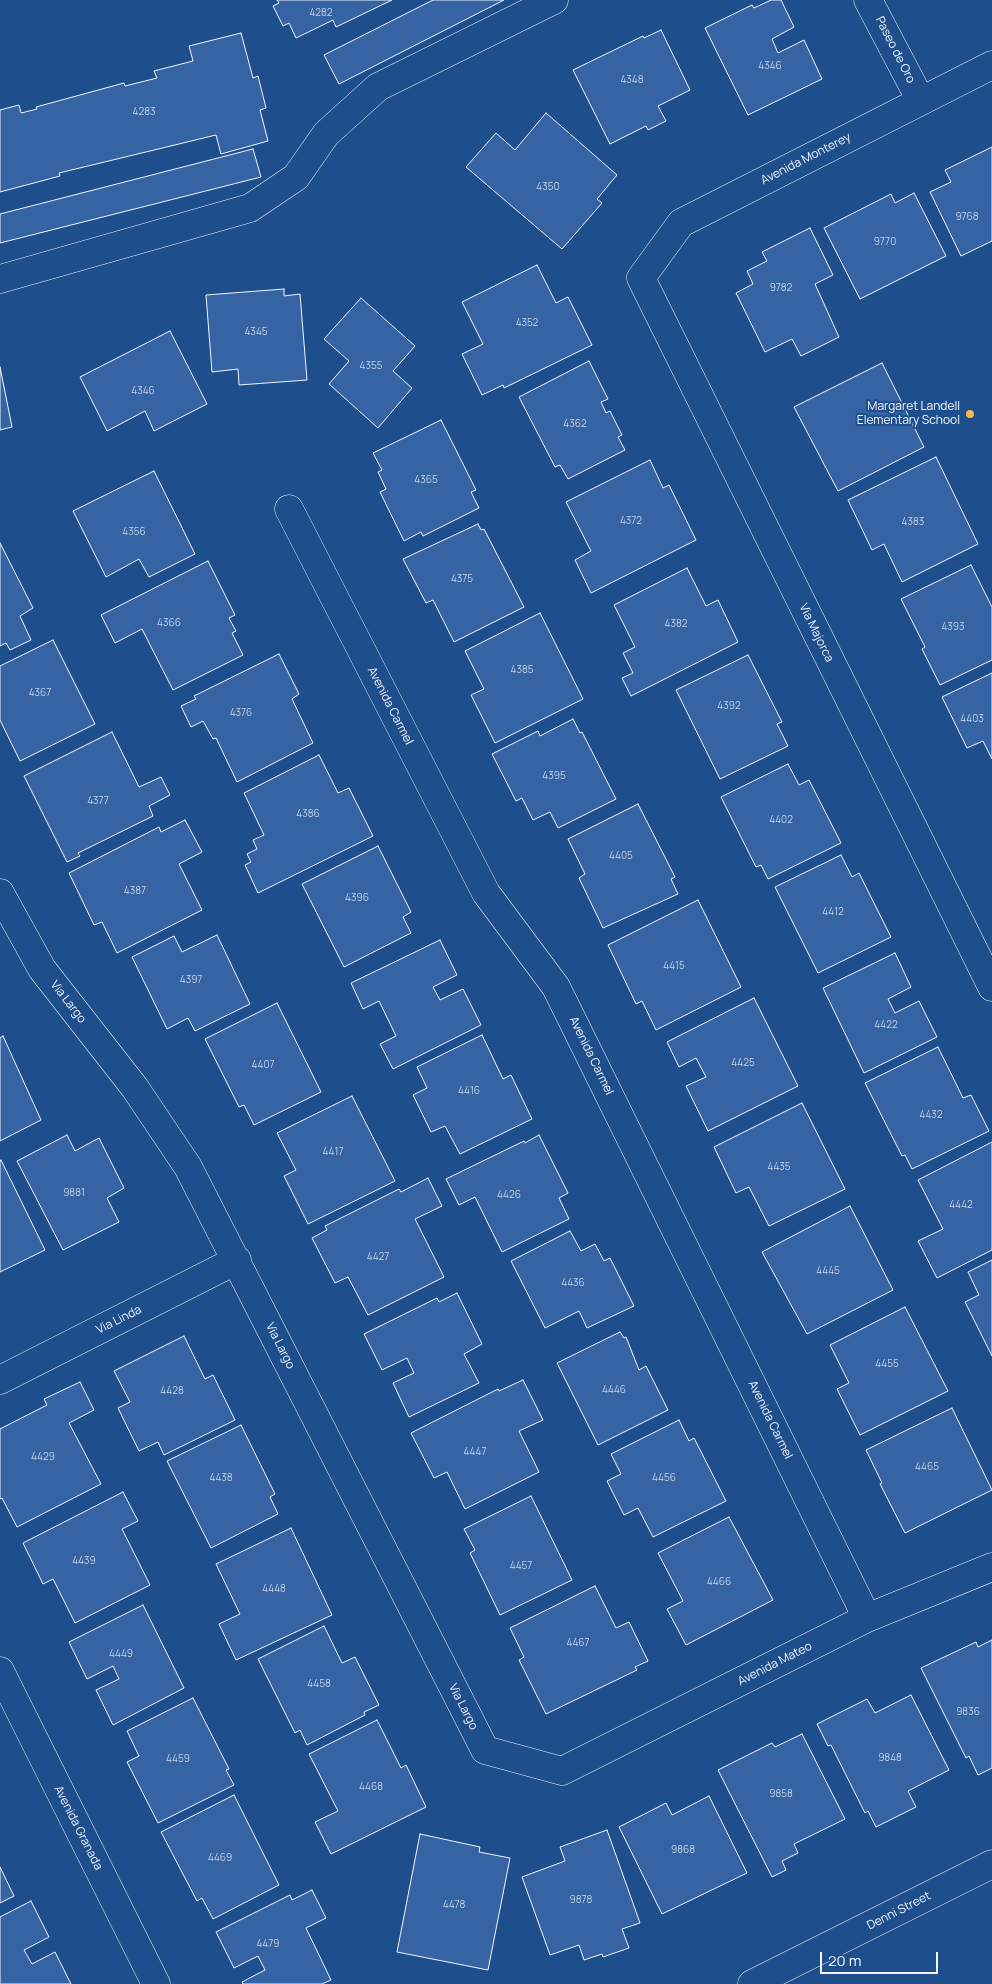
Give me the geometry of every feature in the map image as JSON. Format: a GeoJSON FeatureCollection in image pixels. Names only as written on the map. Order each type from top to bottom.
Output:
{"type":"FeatureCollection","features":[{"type":"Feature","properties":{"kind":"street"},"geometry":{"type":"LineString","coordinates":[[0,279],[250,208],[296,177],[326,134],[378,87],[554,0]]}},
{"type":"Feature","properties":{"kind":"street","name":"Paseo de Oro"},"geometry":{"type":"LineString","coordinates":[[868,0],[921,101]]}},
{"type":"Feature","properties":{"kind":"street","name":"Avenida Monterey"},"geometry":{"type":"LineString","coordinates":[[641,278],[681,223],[992,65]]}},
{"type":"Feature","properties":{"kind":"street","name":"Via Majorca"},"geometry":{"type":"LineString","coordinates":[[641,278],[992,987]]}},
{"type":"Feature","properties":{"kind":"street","name":"Avenida Carmel"},"geometry":{"type":"LineString","coordinates":[[289,509],[486,893],[556,987],[868,1618]]}},
{"type":"Feature","properties":{"kind":"street","name":"Via Largo"},"geometry":{"type":"LineString","coordinates":[[0,893],[42,969],[136,1088],[188,1167],[237,1260],[484,1750],[562,1771]]}},
{"type":"Feature","properties":{"kind":"street","name":"Via Linda"},"geometry":{"type":"LineString","coordinates":[[0,1380],[237,1260]]}},
{"type":"Feature","properties":{"kind":"street","name":"Avenida Mateo"},"geometry":{"type":"LineString","coordinates":[[562,1771],[868,1618],[992,1567]]}},
{"type":"Feature","properties":{"kind":"street","name":"Avenida Granada"},"geometry":{"type":"LineString","coordinates":[[0,1671],[156,1984]]}},
{"type":"Feature","properties":{"kind":"street","name":"Denni Street"},"geometry":{"type":"LineString","coordinates":[[752,1984],[992,1864]]}},
{"type":"Feature","properties":{"kind":"building"},"geometry":{"type":"Polygon","coordinates":[[[277,0],[392,0],[336,27],[333,20],[296,38],[289,23],[283,26],[273,6],[279,3],[277,0]]]}},
{"type":"Feature","properties":{"kind":"building"},"geometry":{"type":"Polygon","coordinates":[[[433,0],[504,0],[339,84],[324,55],[433,0]]]}},
{"type":"Feature","properties":{"kind":"building"},"geometry":{"type":"Polygon","coordinates":[[[771,0],[781,0],[794,27],[772,39],[778,53],[804,40],[822,79],[748,115],[705,28],[752,5],[754,8],[771,0]]]}},
{"type":"Feature","properties":{"kind":"building"},"geometry":{"type":"Polygon","coordinates":[[[661,30],[690,90],[658,106],[666,121],[648,130],[646,126],[610,144],[573,70],[643,36],[644,38],[661,30]]]}},
{"type":"Feature","properties":{"kind":"building"},"geometry":{"type":"Polygon","coordinates":[[[241,33],[253,78],[258,76],[266,108],[260,110],[268,141],[221,154],[216,135],[59,173],[60,176],[0,192],[0,110],[19,105],[21,113],[37,109],[36,107],[124,83],[125,86],[157,78],[154,71],[193,61],[189,46],[241,33]]]}},
{"type":"Feature","properties":{"kind":"building"},"geometry":{"type":"Polygon","coordinates":[[[546,113],[617,175],[597,199],[602,203],[562,249],[466,167],[496,133],[515,150],[546,113]]]}},
{"type":"Feature","properties":{"kind":"building"},"geometry":{"type":"Polygon","coordinates":[[[992,147],[992,241],[961,256],[930,192],[951,182],[945,170],[992,147]]]}},
{"type":"Feature","properties":{"kind":"building"},"geometry":{"type":"Polygon","coordinates":[[[253,149],[261,177],[0,243],[0,214],[253,149]]]}},
{"type":"Feature","properties":{"kind":"building"},"geometry":{"type":"Polygon","coordinates":[[[914,193],[946,256],[860,299],[824,228],[891,194],[895,203],[914,193]]]}},
{"type":"Feature","properties":{"kind":"building"},"geometry":{"type":"Polygon","coordinates":[[[810,228],[833,275],[815,284],[839,337],[801,356],[792,339],[765,352],[736,293],[753,284],[747,271],[767,261],[762,252],[810,228]]]}},
{"type":"Feature","properties":{"kind":"building"},"geometry":{"type":"Polygon","coordinates":[[[537,265],[556,303],[568,297],[592,345],[504,388],[503,385],[482,395],[462,354],[483,344],[462,302],[537,265]]]}},
{"type":"Feature","properties":{"kind":"building"},"geometry":{"type":"Polygon","coordinates":[[[284,289],[284,296],[300,294],[307,380],[239,385],[238,369],[212,372],[206,295],[284,289]]]}},
{"type":"Feature","properties":{"kind":"building"},"geometry":{"type":"Polygon","coordinates":[[[361,298],[415,346],[393,371],[412,388],[378,428],[329,384],[349,361],[324,339],[361,298]]]}},
{"type":"Feature","properties":{"kind":"building"},"geometry":{"type":"Polygon","coordinates":[[[170,331],[207,404],[154,431],[145,411],[107,431],[80,377],[170,331]]]}},
{"type":"Feature","properties":{"kind":"building"},"geometry":{"type":"Polygon","coordinates":[[[589,361],[608,399],[601,402],[606,413],[610,411],[622,435],[618,437],[625,450],[568,479],[560,465],[555,467],[519,397],[589,361]]]}},
{"type":"Feature","properties":{"kind":"building"},"geometry":{"type":"Polygon","coordinates":[[[882,363],[924,447],[838,491],[794,407],[882,363]]]}},
{"type":"Feature","properties":{"kind":"building"},"geometry":{"type":"Polygon","coordinates":[[[0,367],[12,427],[0,430],[0,367]]]}},
{"type":"Feature","properties":{"kind":"building"},"geometry":{"type":"Polygon","coordinates":[[[441,420],[476,490],[471,492],[479,508],[423,536],[421,532],[404,541],[380,492],[386,489],[378,472],[382,470],[373,453],[441,420]]]}},
{"type":"Feature","properties":{"kind":"building"},"geometry":{"type":"Polygon","coordinates":[[[936,457],[978,544],[902,582],[884,544],[872,550],[848,500],[936,457]]]}},
{"type":"Feature","properties":{"kind":"building"},"geometry":{"type":"Polygon","coordinates":[[[650,460],[663,488],[669,485],[696,540],[591,593],[575,560],[591,551],[566,502],[650,460]]]}},
{"type":"Feature","properties":{"kind":"building"},"geometry":{"type":"Polygon","coordinates":[[[154,471],[195,554],[149,577],[139,559],[106,577],[73,511],[154,471]]]}},
{"type":"Feature","properties":{"kind":"building"},"geometry":{"type":"Polygon","coordinates":[[[478,524],[481,530],[484,529],[524,607],[454,642],[433,600],[426,603],[403,559],[478,524]]]}},
{"type":"Feature","properties":{"kind":"building"},"geometry":{"type":"Polygon","coordinates":[[[0,543],[33,608],[20,616],[31,640],[10,650],[6,643],[0,646],[0,543]]]}},
{"type":"Feature","properties":{"kind":"building"},"geometry":{"type":"Polygon","coordinates":[[[208,561],[235,615],[229,618],[236,631],[232,633],[243,655],[173,690],[142,629],[115,643],[101,615],[208,561]]]}},
{"type":"Feature","properties":{"kind":"building"},"geometry":{"type":"Polygon","coordinates":[[[971,565],[992,607],[992,660],[940,685],[922,649],[925,647],[901,599],[971,565]]]}},
{"type":"Feature","properties":{"kind":"building"},"geometry":{"type":"Polygon","coordinates":[[[687,568],[706,606],[718,600],[738,642],[631,696],[622,678],[633,673],[623,653],[635,647],[614,605],[687,568]]]}},
{"type":"Feature","properties":{"kind":"building"},"geometry":{"type":"Polygon","coordinates":[[[540,613],[583,699],[495,743],[471,695],[484,689],[465,651],[540,613]]]}},
{"type":"Feature","properties":{"kind":"building"},"geometry":{"type":"Polygon","coordinates":[[[53,640],[95,724],[20,761],[0,720],[0,666],[53,640]]]}},
{"type":"Feature","properties":{"kind":"building"},"geometry":{"type":"Polygon","coordinates":[[[279,654],[299,694],[292,699],[313,743],[237,782],[216,738],[213,739],[203,721],[191,727],[181,706],[196,699],[194,696],[279,654]]]}},
{"type":"Feature","properties":{"kind":"building"},"geometry":{"type":"Polygon","coordinates":[[[748,655],[782,722],[777,724],[788,746],[720,779],[676,690],[748,655]]]}},
{"type":"Feature","properties":{"kind":"building"},"geometry":{"type":"Polygon","coordinates":[[[992,673],[992,759],[983,741],[967,748],[942,697],[992,673]]]}},
{"type":"Feature","properties":{"kind":"building"},"geometry":{"type":"Polygon","coordinates":[[[573,719],[580,733],[582,732],[616,799],[558,828],[550,812],[533,820],[522,798],[516,801],[492,754],[538,731],[540,736],[573,719]]]}},
{"type":"Feature","properties":{"kind":"building"},"geometry":{"type":"Polygon","coordinates":[[[112,732],[139,787],[161,777],[170,795],[149,806],[153,816],[78,853],[80,856],[67,862],[24,776],[112,732]]]}},
{"type":"Feature","properties":{"kind":"building"},"geometry":{"type":"Polygon","coordinates":[[[319,755],[338,793],[349,788],[373,836],[258,893],[245,865],[251,862],[247,854],[257,849],[253,840],[264,835],[244,793],[319,755]]]}},
{"type":"Feature","properties":{"kind":"building"},"geometry":{"type":"Polygon","coordinates":[[[788,764],[799,785],[809,780],[841,843],[768,879],[761,865],[756,867],[721,797],[788,764]]]}},
{"type":"Feature","properties":{"kind":"building"},"geometry":{"type":"Polygon","coordinates":[[[638,804],[675,877],[671,879],[678,894],[603,928],[579,878],[585,874],[568,839],[638,804]]]}},
{"type":"Feature","properties":{"kind":"building"},"geometry":{"type":"Polygon","coordinates":[[[185,820],[202,852],[179,864],[202,910],[117,953],[102,922],[94,925],[69,873],[159,827],[161,832],[185,820]]]}},
{"type":"Feature","properties":{"kind":"building"},"geometry":{"type":"Polygon","coordinates":[[[378,846],[411,912],[403,917],[411,933],[344,967],[302,884],[378,846]]]}},
{"type":"Feature","properties":{"kind":"building"},"geometry":{"type":"Polygon","coordinates":[[[841,855],[852,877],[859,873],[891,937],[818,973],[775,887],[841,855]]]}},
{"type":"Feature","properties":{"kind":"building"},"geometry":{"type":"Polygon","coordinates":[[[698,900],[741,987],[656,1030],[642,1001],[636,1004],[608,945],[698,900]]]}},
{"type":"Feature","properties":{"kind":"building"},"geometry":{"type":"Polygon","coordinates":[[[217,935],[250,1004],[195,1031],[188,1018],[167,1029],[132,957],[174,936],[182,952],[217,935]]]}},
{"type":"Feature","properties":{"kind":"building"},"geometry":{"type":"Polygon","coordinates":[[[440,940],[457,975],[433,987],[440,1000],[463,989],[481,1025],[393,1069],[380,1044],[396,1036],[379,1001],[363,1009],[351,983],[440,940]]]}},
{"type":"Feature","properties":{"kind":"building"},"geometry":{"type":"Polygon","coordinates":[[[895,953],[911,987],[888,999],[895,1013],[919,1001],[937,1037],[864,1073],[823,988],[895,953]]]}},
{"type":"Feature","properties":{"kind":"building"},"geometry":{"type":"Polygon","coordinates":[[[754,998],[798,1086],[708,1131],[686,1086],[706,1077],[696,1058],[679,1067],[667,1042],[754,998]]]}},
{"type":"Feature","properties":{"kind":"building"},"geometry":{"type":"Polygon","coordinates":[[[277,1003],[321,1092],[254,1125],[244,1105],[239,1107],[205,1039],[277,1003]]]}},
{"type":"Feature","properties":{"kind":"building"},"geometry":{"type":"Polygon","coordinates":[[[482,1035],[503,1079],[511,1075],[532,1119],[460,1154],[445,1126],[431,1132],[413,1095],[427,1088],[417,1067],[482,1035]]]}},
{"type":"Feature","properties":{"kind":"building"},"geometry":{"type":"Polygon","coordinates":[[[3,1036],[41,1120],[0,1141],[0,1038],[3,1036]]]}},
{"type":"Feature","properties":{"kind":"building"},"geometry":{"type":"Polygon","coordinates":[[[938,1047],[963,1098],[971,1095],[989,1131],[912,1169],[905,1155],[902,1156],[865,1083],[938,1047]]]}},
{"type":"Feature","properties":{"kind":"building"},"geometry":{"type":"Polygon","coordinates":[[[352,1096],[395,1181],[308,1224],[284,1176],[296,1170],[277,1133],[352,1096]]]}},
{"type":"Feature","properties":{"kind":"building"},"geometry":{"type":"Polygon","coordinates":[[[802,1103],[845,1189],[769,1226],[749,1187],[736,1193],[714,1147],[802,1103]]]}},
{"type":"Feature","properties":{"kind":"building"},"geometry":{"type":"Polygon","coordinates":[[[67,1135],[75,1151],[99,1138],[124,1188],[107,1198],[119,1222],[63,1250],[17,1161],[67,1135]]]}},
{"type":"Feature","properties":{"kind":"building"},"geometry":{"type":"Polygon","coordinates":[[[539,1135],[568,1193],[559,1198],[569,1219],[502,1252],[475,1197],[459,1205],[446,1179],[539,1135]]]}},
{"type":"Feature","properties":{"kind":"building"},"geometry":{"type":"Polygon","coordinates":[[[992,1142],[992,1250],[937,1278],[918,1241],[943,1229],[918,1180],[992,1142]]]}},
{"type":"Feature","properties":{"kind":"building"},"geometry":{"type":"Polygon","coordinates":[[[0,1161],[45,1250],[0,1272],[0,1161]]]}},
{"type":"Feature","properties":{"kind":"building"},"geometry":{"type":"Polygon","coordinates":[[[428,1178],[442,1206],[415,1219],[444,1277],[368,1315],[348,1277],[335,1283],[312,1238],[327,1230],[325,1226],[399,1189],[401,1192],[428,1178]]]}},
{"type":"Feature","properties":{"kind":"building"},"geometry":{"type":"Polygon","coordinates":[[[850,1206],[893,1290],[807,1334],[762,1252],[850,1206]]]}},
{"type":"Feature","properties":{"kind":"building"},"geometry":{"type":"Polygon","coordinates":[[[570,1231],[581,1251],[595,1244],[604,1261],[610,1258],[634,1306],[587,1328],[579,1311],[545,1328],[511,1261],[570,1231]]]}},
{"type":"Feature","properties":{"kind":"building"},"geometry":{"type":"Polygon","coordinates":[[[992,1260],[992,1356],[965,1302],[979,1295],[968,1272],[992,1260]]]}},
{"type":"Feature","properties":{"kind":"building"},"geometry":{"type":"Polygon","coordinates":[[[457,1293],[482,1344],[464,1354],[479,1383],[409,1417],[393,1383],[414,1373],[407,1358],[382,1370],[364,1334],[437,1298],[439,1302],[457,1293]]]}},
{"type":"Feature","properties":{"kind":"building"},"geometry":{"type":"Polygon","coordinates":[[[905,1307],[948,1391],[860,1435],[837,1389],[849,1383],[830,1345],[905,1307]]]}},
{"type":"Feature","properties":{"kind":"building"},"geometry":{"type":"Polygon","coordinates":[[[620,1332],[624,1338],[626,1337],[639,1370],[646,1366],[668,1410],[598,1445],[557,1363],[620,1332]]]}},
{"type":"Feature","properties":{"kind":"building"},"geometry":{"type":"Polygon","coordinates":[[[184,1336],[205,1379],[213,1375],[235,1420],[164,1455],[158,1442],[139,1451],[118,1408],[130,1402],[114,1371],[184,1336]]]}},
{"type":"Feature","properties":{"kind":"building"},"geometry":{"type":"Polygon","coordinates":[[[523,1380],[543,1420],[519,1431],[539,1472],[465,1509],[447,1472],[434,1478],[411,1433],[498,1389],[499,1391],[523,1380]]]}},
{"type":"Feature","properties":{"kind":"building"},"geometry":{"type":"Polygon","coordinates":[[[80,1382],[94,1410],[69,1423],[101,1484],[17,1527],[2,1498],[0,1499],[0,1429],[47,1405],[44,1399],[80,1382]]]}},
{"type":"Feature","properties":{"kind":"building"},"geometry":{"type":"Polygon","coordinates":[[[952,1408],[992,1490],[905,1533],[880,1484],[882,1483],[866,1450],[952,1408]]]}},
{"type":"Feature","properties":{"kind":"building"},"geometry":{"type":"Polygon","coordinates":[[[679,1420],[689,1441],[694,1438],[726,1501],[653,1537],[638,1508],[624,1515],[607,1481],[621,1474],[611,1454],[679,1420]]]}},
{"type":"Feature","properties":{"kind":"building"},"geometry":{"type":"Polygon","coordinates":[[[241,1425],[275,1494],[270,1497],[278,1514],[211,1548],[167,1461],[241,1425]]]}},
{"type":"Feature","properties":{"kind":"building"},"geometry":{"type":"Polygon","coordinates":[[[123,1492],[138,1521],[122,1529],[150,1585],[75,1623],[53,1579],[43,1584],[23,1543],[123,1492]]]}},
{"type":"Feature","properties":{"kind":"building"},"geometry":{"type":"Polygon","coordinates":[[[531,1496],[572,1580],[500,1615],[470,1553],[475,1550],[464,1529],[531,1496]]]}},
{"type":"Feature","properties":{"kind":"building"},"geometry":{"type":"Polygon","coordinates":[[[729,1517],[773,1600],[686,1645],[667,1609],[683,1601],[658,1553],[729,1517]]]}},
{"type":"Feature","properties":{"kind":"building"},"geometry":{"type":"Polygon","coordinates":[[[291,1528],[332,1615],[236,1660],[219,1624],[240,1614],[216,1564],[291,1528]]]}},
{"type":"Feature","properties":{"kind":"building"},"geometry":{"type":"Polygon","coordinates":[[[595,1586],[616,1628],[629,1622],[648,1661],[635,1667],[637,1670],[546,1714],[519,1660],[524,1657],[510,1628],[595,1586]]]}},
{"type":"Feature","properties":{"kind":"building"},"geometry":{"type":"Polygon","coordinates":[[[143,1605],[184,1688],[113,1725],[96,1690],[119,1679],[113,1666],[87,1679],[69,1642],[143,1605]]]}},
{"type":"Feature","properties":{"kind":"building"},"geometry":{"type":"Polygon","coordinates":[[[324,1626],[342,1663],[355,1657],[379,1705],[364,1712],[365,1715],[307,1745],[300,1730],[295,1733],[258,1659],[324,1626]]]}},
{"type":"Feature","properties":{"kind":"building"},"geometry":{"type":"Polygon","coordinates":[[[992,1640],[992,1768],[978,1775],[969,1756],[966,1758],[921,1668],[976,1642],[978,1647],[992,1640]]]}},
{"type":"Feature","properties":{"kind":"building"},"geometry":{"type":"Polygon","coordinates":[[[911,1695],[949,1770],[908,1791],[916,1807],[876,1827],[868,1811],[865,1813],[831,1745],[828,1746],[817,1724],[867,1699],[875,1713],[911,1695]]]}},
{"type":"Feature","properties":{"kind":"building"},"geometry":{"type":"Polygon","coordinates":[[[193,1698],[229,1769],[226,1770],[234,1785],[158,1823],[127,1762],[139,1756],[127,1731],[193,1698]]]}},
{"type":"Feature","properties":{"kind":"building"},"geometry":{"type":"Polygon","coordinates":[[[377,1720],[401,1768],[406,1765],[426,1807],[331,1854],[315,1822],[338,1811],[309,1754],[377,1720]]]}},
{"type":"Feature","properties":{"kind":"building"},"geometry":{"type":"Polygon","coordinates":[[[802,1734],[845,1819],[794,1844],[798,1853],[782,1861],[786,1870],[772,1877],[718,1770],[772,1743],[775,1747],[802,1734]]]}},
{"type":"Feature","properties":{"kind":"building"},"geometry":{"type":"Polygon","coordinates":[[[234,1795],[279,1885],[213,1919],[202,1898],[197,1901],[161,1832],[234,1795]]]}},
{"type":"Feature","properties":{"kind":"building"},"geometry":{"type":"Polygon","coordinates":[[[709,1796],[747,1873],[662,1914],[619,1827],[666,1803],[672,1815],[709,1796]]]}},
{"type":"Feature","properties":{"kind":"building"},"geometry":{"type":"Polygon","coordinates":[[[607,1830],[640,1923],[622,1929],[629,1948],[603,1957],[602,1954],[584,1960],[579,1945],[550,1955],[522,1877],[565,1861],[560,1847],[607,1830]]]}},
{"type":"Feature","properties":{"kind":"building"},"geometry":{"type":"Polygon","coordinates":[[[420,1834],[480,1847],[479,1852],[510,1858],[488,1970],[397,1952],[420,1834]]]}},
{"type":"Feature","properties":{"kind":"building"},"geometry":{"type":"Polygon","coordinates":[[[0,1867],[14,1896],[0,1903],[0,1867]]]}},
{"type":"Feature","properties":{"kind":"building"},"geometry":{"type":"Polygon","coordinates":[[[312,1890],[326,1918],[306,1928],[331,1980],[322,1984],[243,1984],[242,1982],[265,1970],[258,1956],[234,1968],[216,1932],[290,1895],[292,1900],[312,1890]]]}},
{"type":"Feature","properties":{"kind":"building"},"geometry":{"type":"Polygon","coordinates":[[[31,1901],[49,1937],[24,1950],[32,1964],[55,1952],[71,1984],[0,1984],[0,1917],[31,1901]]]}},
{"type":"Feature","properties":{"kind":"place","name":"Margaret Landell Elementary School"},"geometry":{"type":"Point","coordinates":[970,414]}}]}
